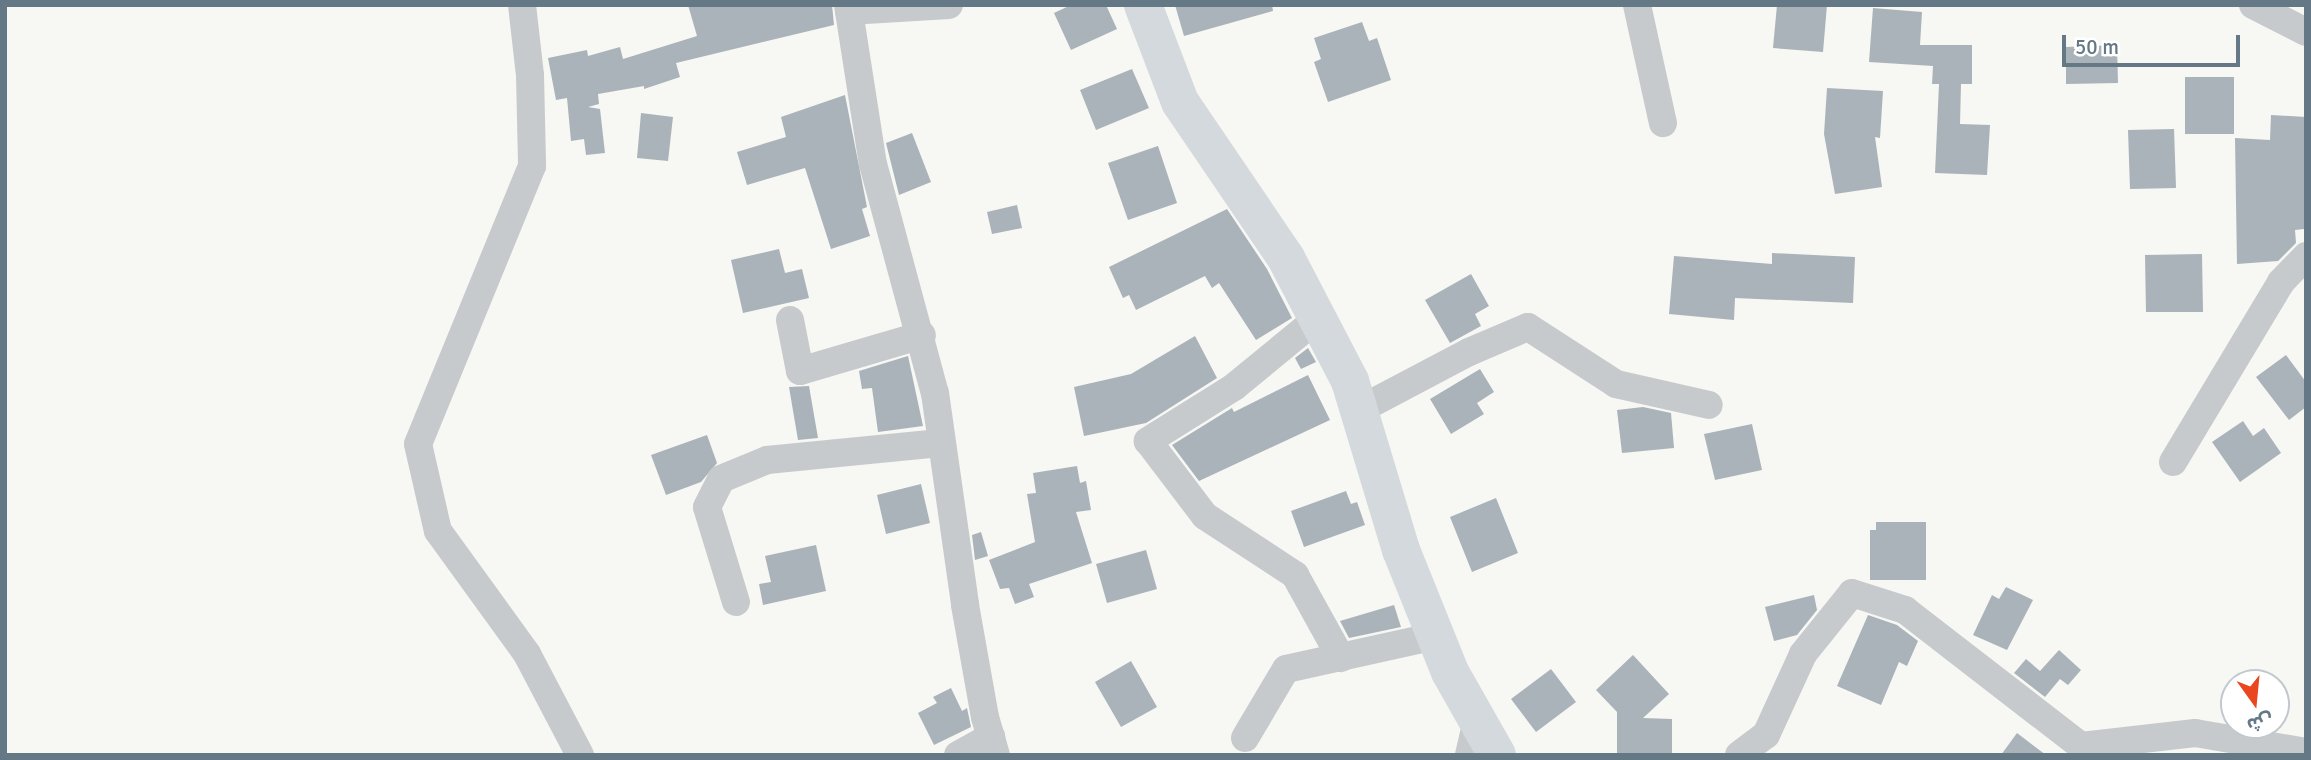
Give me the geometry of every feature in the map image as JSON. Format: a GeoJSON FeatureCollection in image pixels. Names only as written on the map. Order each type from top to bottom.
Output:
{"type":"FeatureCollection","features":[{"type":"Feature","properties":{"kind":"street"},"geometry":{"type":"LineString","coordinates":[[523,5],[530,75],[532,166],[418,444],[438,531],[527,654],[580,755]]}},
{"type":"Feature","properties":{"kind":"street"},"geometry":{"type":"LineString","coordinates":[[949,5],[848,8],[873,164],[922,335],[993,746],[958,755]]}},
{"type":"Feature","properties":{"kind":"street"},"geometry":{"type":"LineString","coordinates":[[1143,5],[1180,102],[1286,258],[1350,381],[1401,550],[1473,737],[1497,755]]}},
{"type":"Feature","properties":{"kind":"street"},"geometry":{"type":"LineString","coordinates":[[1637,5],[1663,122]]}},
{"type":"Feature","properties":{"kind":"street"},"geometry":{"type":"LineString","coordinates":[[2253,5],[2306,32]]}},
{"type":"Feature","properties":{"kind":"street"},"geometry":{"type":"LineString","coordinates":[[2173,461],[2281,282],[2306,256]]}},
{"type":"Feature","properties":{"kind":"street"},"geometry":{"type":"LineString","coordinates":[[1318,318],[1234,387],[1148,441],[1205,516],[1295,575],[1341,658]]}},
{"type":"Feature","properties":{"kind":"street"},"geometry":{"type":"LineString","coordinates":[[790,320],[800,371],[922,335]]}},
{"type":"Feature","properties":{"kind":"street"},"geometry":{"type":"LineString","coordinates":[[1359,410],[1469,352],[1528,327],[1616,384],[1709,405]]}},
{"type":"Feature","properties":{"kind":"street"},"geometry":{"type":"LineString","coordinates":[[736,601],[707,507],[721,479],[767,460],[940,443]]}},
{"type":"Feature","properties":{"kind":"street"},"geometry":{"type":"LineString","coordinates":[[1740,755],[1766,735],[1803,654],[1852,593],[1905,610],[2081,746],[2195,733],[2306,752]]}},
{"type":"Feature","properties":{"kind":"street"},"geometry":{"type":"LineString","coordinates":[[1245,738],[1286,669],[1436,636]]}},
{"type":"Feature","properties":{"kind":"building"},"geometry":{"type":"Polygon","coordinates":[[[688,5],[832,5],[834,25],[676,63],[680,77],[644,89],[644,86],[598,94],[599,104],[588,107],[600,109],[605,153],[586,155],[584,139],[571,141],[567,98],[556,100],[548,58],[587,50],[588,56],[620,47],[623,59],[697,36],[688,5]]]}},
{"type":"Feature","properties":{"kind":"building"},"geometry":{"type":"Polygon","coordinates":[[[1071,5],[1106,5],[1117,29],[1071,50],[1054,13],[1071,5]]]}},
{"type":"Feature","properties":{"kind":"building"},"geometry":{"type":"Polygon","coordinates":[[[1175,5],[1272,5],[1273,11],[1184,36],[1175,5]]]}},
{"type":"Feature","properties":{"kind":"building"},"geometry":{"type":"Polygon","coordinates":[[[1777,5],[1827,5],[1823,52],[1773,48],[1777,5]]]}},
{"type":"Feature","properties":{"kind":"building"},"geometry":{"type":"Polygon","coordinates":[[[1873,8],[1922,12],[1920,45],[1972,45],[1972,84],[1961,84],[1960,124],[1990,125],[1987,175],[1935,173],[1939,84],[1932,84],[1933,66],[1869,62],[1873,8]]]}},
{"type":"Feature","properties":{"kind":"building"},"geometry":{"type":"Polygon","coordinates":[[[1362,22],[1369,41],[1377,38],[1391,80],[1328,102],[1314,62],[1321,59],[1314,38],[1362,22]]]}},
{"type":"Feature","properties":{"kind":"building"},"geometry":{"type":"Polygon","coordinates":[[[2117,45],[2118,83],[2066,84],[2066,47],[2117,45]]]}},
{"type":"Feature","properties":{"kind":"building"},"geometry":{"type":"Polygon","coordinates":[[[1132,69],[1149,108],[1096,130],[1080,90],[1132,69]]]}},
{"type":"Feature","properties":{"kind":"building"},"geometry":{"type":"Polygon","coordinates":[[[2185,77],[2234,77],[2234,134],[2185,134],[2185,77]]]}},
{"type":"Feature","properties":{"kind":"building"},"geometry":{"type":"Polygon","coordinates":[[[1827,88],[1883,91],[1880,138],[1875,137],[1882,187],[1835,194],[1824,134],[1827,88]]]}},
{"type":"Feature","properties":{"kind":"building"},"geometry":{"type":"Polygon","coordinates":[[[845,95],[867,207],[862,209],[870,236],[831,249],[805,168],[747,185],[737,152],[786,137],[781,117],[845,95]]]}},
{"type":"Feature","properties":{"kind":"building"},"geometry":{"type":"Polygon","coordinates":[[[641,113],[673,117],[668,161],[637,158],[641,113]]]}},
{"type":"Feature","properties":{"kind":"building"},"geometry":{"type":"Polygon","coordinates":[[[2271,115],[2306,117],[2304,229],[2295,230],[2296,243],[2278,261],[2237,264],[2235,138],[2270,140],[2271,115]]]}},
{"type":"Feature","properties":{"kind":"building"},"geometry":{"type":"Polygon","coordinates":[[[2174,129],[2176,188],[2130,189],[2128,130],[2174,129]]]}},
{"type":"Feature","properties":{"kind":"building"},"geometry":{"type":"Polygon","coordinates":[[[912,133],[931,182],[899,195],[886,143],[912,133]]]}},
{"type":"Feature","properties":{"kind":"building"},"geometry":{"type":"Polygon","coordinates":[[[1158,146],[1177,203],[1128,220],[1108,163],[1158,146]]]}},
{"type":"Feature","properties":{"kind":"building"},"geometry":{"type":"Polygon","coordinates":[[[1017,205],[1022,228],[992,234],[987,212],[1017,205]]]}},
{"type":"Feature","properties":{"kind":"building"},"geometry":{"type":"Polygon","coordinates":[[[1227,209],[1267,269],[1292,318],[1256,340],[1219,283],[1212,288],[1205,276],[1136,310],[1129,295],[1123,298],[1109,267],[1227,209]]]}},
{"type":"Feature","properties":{"kind":"building"},"geometry":{"type":"Polygon","coordinates":[[[779,249],[785,273],[802,269],[809,298],[743,313],[731,260],[779,249]]]}},
{"type":"Feature","properties":{"kind":"building"},"geometry":{"type":"Polygon","coordinates":[[[1772,253],[1855,257],[1853,303],[1735,298],[1734,320],[1669,314],[1674,256],[1772,264],[1772,253]]]}},
{"type":"Feature","properties":{"kind":"building"},"geometry":{"type":"Polygon","coordinates":[[[2202,254],[2203,312],[2146,312],[2145,255],[2202,254]]]}},
{"type":"Feature","properties":{"kind":"building"},"geometry":{"type":"Polygon","coordinates":[[[1471,274],[1489,306],[1475,314],[1481,326],[1450,343],[1425,300],[1471,274]]]}},
{"type":"Feature","properties":{"kind":"building"},"geometry":{"type":"Polygon","coordinates":[[[1195,336],[1217,378],[1146,423],[1084,436],[1074,387],[1131,374],[1195,336]]]}},
{"type":"Feature","properties":{"kind":"building"},"geometry":{"type":"Polygon","coordinates":[[[1308,348],[1316,362],[1301,369],[1295,358],[1308,348]]]}},
{"type":"Feature","properties":{"kind":"building"},"geometry":{"type":"Polygon","coordinates":[[[2286,355],[2306,382],[2306,407],[2289,420],[2256,377],[2286,355]]]}},
{"type":"Feature","properties":{"kind":"building"},"geometry":{"type":"Polygon","coordinates":[[[908,356],[923,426],[878,432],[872,388],[862,389],[859,371],[908,356]]]}},
{"type":"Feature","properties":{"kind":"building"},"geometry":{"type":"Polygon","coordinates":[[[1480,369],[1494,392],[1477,403],[1484,414],[1451,434],[1430,399],[1480,369]]]}},
{"type":"Feature","properties":{"kind":"building"},"geometry":{"type":"Polygon","coordinates":[[[1308,375],[1330,420],[1199,481],[1172,445],[1232,408],[1234,412],[1308,375]]]}},
{"type":"Feature","properties":{"kind":"building"},"geometry":{"type":"Polygon","coordinates":[[[809,386],[818,438],[798,440],[789,387],[809,386]]]}},
{"type":"Feature","properties":{"kind":"building"},"geometry":{"type":"Polygon","coordinates":[[[1643,407],[1671,413],[1674,448],[1622,453],[1617,410],[1643,407]]]}},
{"type":"Feature","properties":{"kind":"building"},"geometry":{"type":"Polygon","coordinates":[[[2243,421],[2253,436],[2264,428],[2281,453],[2240,482],[2212,442],[2243,421]]]}},
{"type":"Feature","properties":{"kind":"building"},"geometry":{"type":"Polygon","coordinates":[[[1752,424],[1762,470],[1715,480],[1704,434],[1752,424]]]}},
{"type":"Feature","properties":{"kind":"building"},"geometry":{"type":"Polygon","coordinates":[[[707,435],[717,463],[701,482],[666,495],[651,455],[707,435]]]}},
{"type":"Feature","properties":{"kind":"building"},"geometry":{"type":"Polygon","coordinates":[[[1077,466],[1080,483],[1086,481],[1091,510],[1076,512],[1092,563],[1029,584],[1034,597],[1015,604],[1009,588],[1000,589],[989,560],[1035,542],[1027,494],[1036,493],[1033,473],[1077,466]]]}},
{"type":"Feature","properties":{"kind":"building"},"geometry":{"type":"Polygon","coordinates":[[[921,484],[930,523],[886,534],[877,495],[921,484]]]}},
{"type":"Feature","properties":{"kind":"building"},"geometry":{"type":"Polygon","coordinates":[[[1346,491],[1351,504],[1357,502],[1365,525],[1304,547],[1291,511],[1346,491]]]}},
{"type":"Feature","properties":{"kind":"building"},"geometry":{"type":"Polygon","coordinates":[[[1496,498],[1518,553],[1472,572],[1450,517],[1496,498]]]}},
{"type":"Feature","properties":{"kind":"building"},"geometry":{"type":"Polygon","coordinates":[[[1876,522],[1926,522],[1926,580],[1870,580],[1870,530],[1876,530],[1876,522]]]}},
{"type":"Feature","properties":{"kind":"building"},"geometry":{"type":"Polygon","coordinates":[[[981,532],[988,556],[975,560],[972,535],[981,532]]]}},
{"type":"Feature","properties":{"kind":"building"},"geometry":{"type":"Polygon","coordinates":[[[816,545],[826,591],[763,605],[759,584],[771,582],[765,556],[816,545]]]}},
{"type":"Feature","properties":{"kind":"building"},"geometry":{"type":"Polygon","coordinates":[[[1146,550],[1157,589],[1107,603],[1096,564],[1146,550]]]}},
{"type":"Feature","properties":{"kind":"building"},"geometry":{"type":"Polygon","coordinates":[[[2006,587],[2033,600],[2007,650],[1973,635],[1992,595],[1999,599],[2006,587]]]}},
{"type":"Feature","properties":{"kind":"building"},"geometry":{"type":"Polygon","coordinates":[[[1814,595],[1817,610],[1797,635],[1774,641],[1765,607],[1814,595]]]}},
{"type":"Feature","properties":{"kind":"building"},"geometry":{"type":"Polygon","coordinates":[[[1394,605],[1401,627],[1349,638],[1340,621],[1394,605]]]}},
{"type":"Feature","properties":{"kind":"building"},"geometry":{"type":"Polygon","coordinates":[[[1868,615],[1897,625],[1918,641],[1907,666],[1899,662],[1881,705],[1837,686],[1868,615]]]}},
{"type":"Feature","properties":{"kind":"building"},"geometry":{"type":"Polygon","coordinates":[[[2059,650],[2081,670],[2068,685],[2060,679],[2045,697],[2014,673],[2026,659],[2040,671],[2059,650]]]}},
{"type":"Feature","properties":{"kind":"building"},"geometry":{"type":"Polygon","coordinates":[[[1633,655],[1669,694],[1643,718],[1672,719],[1672,755],[1617,755],[1617,712],[1596,690],[1633,655]]]}},
{"type":"Feature","properties":{"kind":"building"},"geometry":{"type":"Polygon","coordinates":[[[1131,661],[1157,707],[1121,727],[1095,682],[1131,661]]]}},
{"type":"Feature","properties":{"kind":"building"},"geometry":{"type":"Polygon","coordinates":[[[1551,669],[1576,702],[1536,732],[1511,699],[1551,669]]]}},
{"type":"Feature","properties":{"kind":"building"},"geometry":{"type":"Polygon","coordinates":[[[951,688],[962,711],[967,708],[971,727],[934,745],[918,713],[937,703],[933,697],[951,688]]]}},
{"type":"Feature","properties":{"kind":"building"},"geometry":{"type":"Polygon","coordinates":[[[2017,733],[2046,755],[2001,755],[2017,733]]]}}]}
